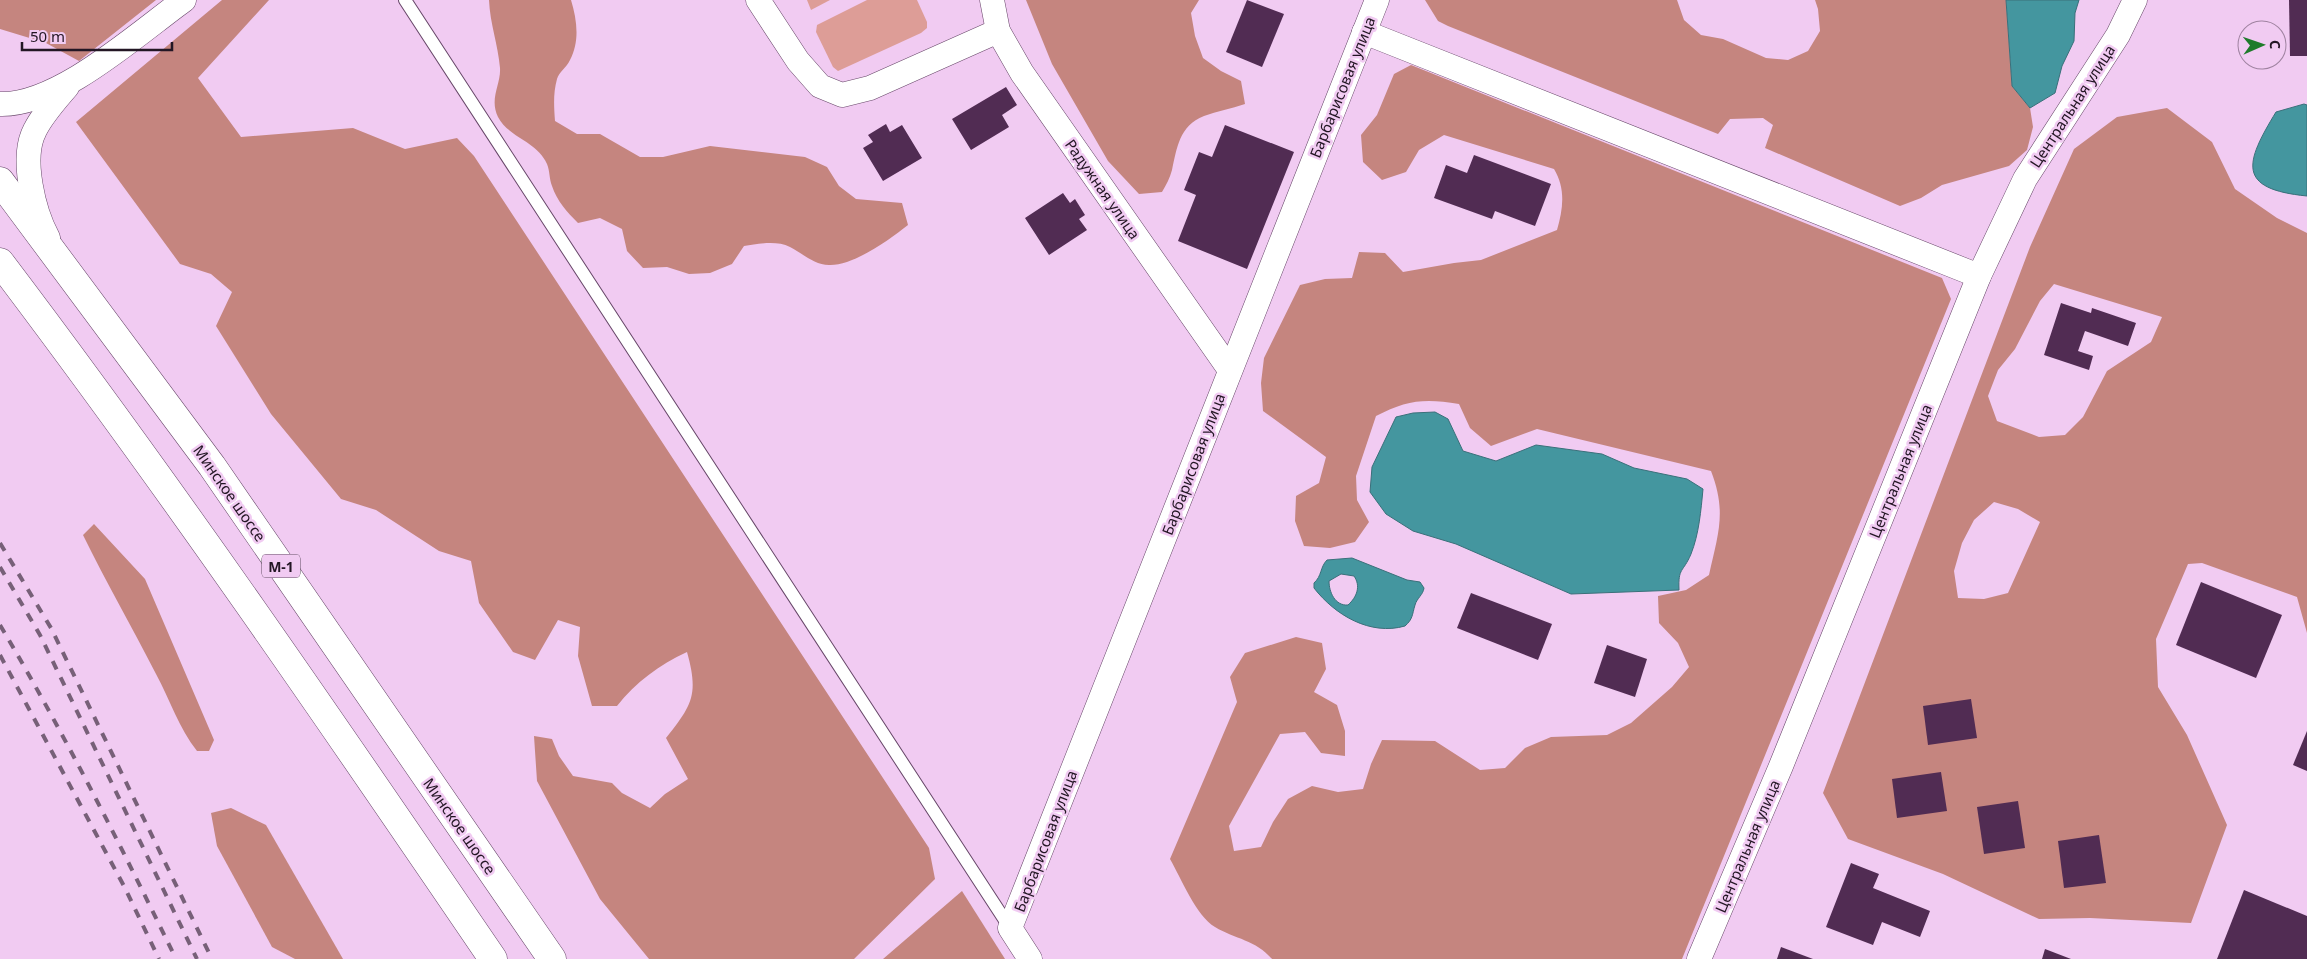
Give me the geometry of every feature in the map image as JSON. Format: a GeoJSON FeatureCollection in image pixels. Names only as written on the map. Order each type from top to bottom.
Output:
{"type":"FeatureCollection","features":[{"type":"Feature","properties":{"kind":"highway","name":"Минское шоссе"},"geometry":{"type":"LineString","coordinates":[[0,181],[212,466],[552,959]]}},
{"type":"Feature","properties":{"kind":"highway"},"geometry":{"type":"LineString","coordinates":[[0,262],[172,496],[350,750],[493,959]]}},
{"type":"Feature","properties":{"kind":"street"},"geometry":{"type":"LineString","coordinates":[[0,104],[27,102],[71,83],[184,0]]}},
{"type":"Feature","properties":{"kind":"street"},"geometry":{"type":"LineString","coordinates":[[758,0],[798,61],[814,80],[820,86],[842,95],[870,88],[998,31]]}},
{"type":"Feature","properties":{"kind":"street","name":"Радужная улица"},"geometry":{"type":"LineString","coordinates":[[992,0],[998,31],[1022,73],[1230,370]]}},
{"type":"Feature","properties":{"kind":"street","name":"Барбарисовая улица"},"geometry":{"type":"LineString","coordinates":[[1010,928],[1377,0]]}},
{"type":"Feature","properties":{"kind":"street","name":"Центральная улица"},"geometry":{"type":"LineString","coordinates":[[1699,959],[1781,766],[1979,276],[2025,179],[2118,35],[2135,0]]}},
{"type":"Feature","properties":{"kind":"street"},"geometry":{"type":"LineString","coordinates":[[1364,32],[1979,276]]}},
{"type":"Feature","properties":{"kind":"street"},"geometry":{"type":"LineString","coordinates":[[63,266],[45,233],[33,196],[29,169],[29,148],[34,131],[45,114],[71,83]]}},
{"type":"Feature","properties":{"kind":"street"},"geometry":{"type":"LineString","coordinates":[[1010,928],[1030,959]]}},
{"type":"Feature","properties":{"kind":"lane"},"geometry":{"type":"LineString","coordinates":[[405,0],[1010,928]]}},
{"type":"Feature","properties":{"kind":"shaded area"},"geometry":{"type":"Polygon","coordinates":[[[0,0],[156,0],[79,61],[46,43],[0,29],[0,0]]]}},
{"type":"Feature","properties":{"kind":"shaded area"},"geometry":{"type":"Polygon","coordinates":[[[222,0],[269,0],[198,78],[241,137],[353,128],[405,149],[457,138],[474,156],[929,848],[935,879],[854,959],[649,959],[600,899],[537,781],[534,736],[552,739],[559,756],[573,776],[612,783],[622,793],[650,808],[665,794],[688,779],[666,738],[682,717],[691,699],[691,667],[687,652],[649,675],[632,689],[617,706],[592,706],[578,656],[580,627],[558,620],[535,660],[513,652],[479,603],[471,561],[439,551],[376,510],[341,499],[271,414],[216,326],[232,292],[211,274],[180,264],[76,122],[222,0]]]}},
{"type":"Feature","properties":{"kind":"shaded area"},"geometry":{"type":"Polygon","coordinates":[[[489,0],[571,0],[576,23],[575,45],[569,63],[557,79],[554,110],[555,121],[577,134],[600,134],[640,157],[663,157],[710,146],[805,157],[827,167],[839,186],[856,199],[902,203],[908,225],[860,257],[839,264],[818,263],[785,245],[767,243],[744,246],[732,264],[710,273],[689,274],[667,267],[643,268],[627,251],[622,229],[600,218],[578,223],[574,219],[557,197],[551,183],[547,164],[542,156],[537,150],[509,130],[498,117],[495,98],[500,68],[489,0]]]}},
{"type":"Feature","properties":{"kind":"shaded area"},"geometry":{"type":"Polygon","coordinates":[[[807,0],[830,0],[811,10],[807,0]]]}},
{"type":"Feature","properties":{"kind":"shaded area"},"geometry":{"type":"Polygon","coordinates":[[[867,0],[917,0],[927,22],[927,28],[921,33],[838,71],[833,67],[816,32],[817,25],[867,0]]]}},
{"type":"Feature","properties":{"kind":"shaded area"},"geometry":{"type":"Polygon","coordinates":[[[1026,0],[1199,0],[1191,13],[1195,36],[1203,58],[1221,71],[1241,81],[1245,104],[1196,120],[1180,138],[1171,173],[1162,192],[1139,194],[1108,161],[1052,64],[1026,0]]]}},
{"type":"Feature","properties":{"kind":"shaded area"},"geometry":{"type":"Polygon","coordinates":[[[1425,0],[1677,0],[1684,20],[1701,35],[1723,39],[1766,58],[1788,60],[1808,51],[1820,31],[1818,9],[1815,0],[2006,0],[2012,86],[2030,108],[2033,127],[2027,150],[2009,166],[1942,185],[1921,198],[1900,206],[1765,148],[1773,125],[1763,118],[1730,119],[1718,134],[1448,26],[1438,21],[1425,0]]]}},
{"type":"Feature","properties":{"kind":"shaded area"},"geometry":{"type":"Polygon","coordinates":[[[2006,0],[2079,0],[2075,13],[2074,41],[2062,66],[2055,93],[2030,108],[2012,86],[2006,0]]]}},
{"type":"Feature","properties":{"kind":"shaded area"},"geometry":{"type":"Polygon","coordinates":[[[1411,65],[1942,278],[1951,299],[1682,959],[1272,959],[1259,948],[1208,922],[1195,906],[1170,859],[1237,702],[1230,677],[1245,653],[1296,637],[1322,643],[1326,669],[1314,692],[1337,705],[1345,731],[1345,756],[1321,753],[1305,732],[1280,734],[1229,826],[1234,851],[1261,847],[1273,822],[1288,799],[1312,786],[1338,792],[1363,789],[1371,764],[1382,740],[1435,741],[1480,770],[1505,768],[1525,748],[1551,737],[1607,735],[1631,723],[1672,687],[1689,667],[1678,643],[1659,623],[1658,596],[1686,590],[1709,575],[1718,535],[1720,511],[1719,499],[1711,471],[1537,429],[1491,446],[1470,428],[1459,404],[1436,401],[1416,402],[1397,407],[1376,416],[1356,476],[1357,500],[1369,522],[1355,542],[1330,548],[1304,546],[1295,521],[1296,496],[1319,483],[1326,457],[1263,411],[1261,383],[1264,358],[1300,285],[1325,279],[1352,278],[1359,252],[1385,253],[1403,272],[1481,260],[1557,230],[1559,222],[1562,192],[1554,169],[1444,135],[1419,150],[1406,172],[1382,180],[1363,162],[1361,135],[1377,115],[1394,74],[1411,65]]]}},
{"type":"Feature","properties":{"kind":"shaded area"},"geometry":{"type":"Polygon","coordinates":[[[2304,104],[2307,105],[2307,196],[2268,187],[2258,180],[2253,170],[2253,159],[2258,146],[2276,112],[2304,104]]]}},
{"type":"Feature","properties":{"kind":"shaded area"},"geometry":{"type":"Polygon","coordinates":[[[2167,108],[2212,142],[2235,189],[2277,218],[2307,233],[2307,633],[2297,597],[2202,563],[2188,564],[2156,639],[2158,687],[2187,735],[2227,825],[2191,923],[2090,918],[2039,919],[1943,874],[1848,839],[1823,793],[2030,247],[2074,149],[2117,117],[2167,108]],[[2054,284],[2040,301],[2015,349],[1998,370],[1988,396],[1997,421],[2039,437],[2065,435],[2083,417],[2107,371],[2151,342],[2162,317],[2054,284]],[[1994,502],[1974,520],[1962,543],[1954,571],[1958,598],[1984,599],[2008,593],[2040,522],[2018,509],[1994,502]]]}},
{"type":"Feature","properties":{"kind":"shaded area"},"geometry":{"type":"Polygon","coordinates":[[[1435,412],[1448,419],[1463,451],[1496,461],[1536,445],[1602,454],[1634,468],[1687,479],[1703,489],[1696,538],[1691,554],[1680,574],[1679,590],[1571,594],[1456,544],[1413,531],[1386,514],[1370,492],[1372,467],[1396,417],[1413,413],[1435,412]]]}},
{"type":"Feature","properties":{"kind":"shaded area"},"geometry":{"type":"Polygon","coordinates":[[[94,524],[145,579],[214,740],[209,751],[197,751],[185,733],[92,553],[83,535],[94,524]]]}},
{"type":"Feature","properties":{"kind":"shaded area"},"geometry":{"type":"Polygon","coordinates":[[[1352,558],[1407,580],[1420,582],[1424,588],[1416,603],[1410,621],[1405,626],[1379,628],[1354,621],[1332,607],[1314,588],[1314,583],[1327,560],[1352,558]],[[1341,574],[1329,581],[1330,590],[1334,598],[1343,605],[1348,605],[1356,595],[1358,587],[1354,576],[1341,574]]]}},
{"type":"Feature","properties":{"kind":"shaded area"},"geometry":{"type":"Polygon","coordinates":[[[231,808],[266,825],[343,959],[295,959],[272,947],[217,846],[211,813],[231,808]]]}},
{"type":"Feature","properties":{"kind":"shaded area"},"geometry":{"type":"Polygon","coordinates":[[[962,891],[1005,959],[883,959],[962,891]]]}},
{"type":"Feature","properties":{"kind":"building"},"geometry":{"type":"Polygon","coordinates":[[[1247,0],[1284,14],[1262,67],[1226,52],[1247,0]]]}},
{"type":"Feature","properties":{"kind":"building"},"geometry":{"type":"Polygon","coordinates":[[[2289,0],[2307,0],[2307,56],[2290,56],[2289,0]]]}},
{"type":"Feature","properties":{"kind":"building"},"geometry":{"type":"Polygon","coordinates":[[[1006,87],[1017,105],[1002,115],[1009,127],[971,150],[952,119],[1006,87]]]}},
{"type":"Feature","properties":{"kind":"building"},"geometry":{"type":"Polygon","coordinates":[[[886,124],[890,132],[902,125],[922,158],[883,181],[863,148],[873,142],[868,135],[886,124]]]}},
{"type":"Feature","properties":{"kind":"building"},"geometry":{"type":"Polygon","coordinates":[[[1225,125],[1294,152],[1247,269],[1178,241],[1196,195],[1184,190],[1199,152],[1212,157],[1225,125]]]}},
{"type":"Feature","properties":{"kind":"building"},"geometry":{"type":"Polygon","coordinates":[[[1474,155],[1551,184],[1535,226],[1495,211],[1492,219],[1434,198],[1446,165],[1467,173],[1474,155]]]}},
{"type":"Feature","properties":{"kind":"building"},"geometry":{"type":"Polygon","coordinates":[[[1063,193],[1070,203],[1075,199],[1085,215],[1079,219],[1087,230],[1049,255],[1025,218],[1063,193]]]}},
{"type":"Feature","properties":{"kind":"building"},"geometry":{"type":"Polygon","coordinates":[[[2061,303],[2091,313],[2092,308],[2136,323],[2128,346],[2085,331],[2078,351],[2093,356],[2089,370],[2044,355],[2061,303]]]}},
{"type":"Feature","properties":{"kind":"building"},"geometry":{"type":"Polygon","coordinates":[[[2201,582],[2282,615],[2256,678],[2176,645],[2201,582]]]}},
{"type":"Feature","properties":{"kind":"building"},"geometry":{"type":"Polygon","coordinates":[[[1471,593],[1552,624],[1538,660],[1457,628],[1471,593]]]}},
{"type":"Feature","properties":{"kind":"building"},"geometry":{"type":"Polygon","coordinates":[[[1607,645],[1647,659],[1635,697],[1594,683],[1607,645]]]}},
{"type":"Feature","properties":{"kind":"building"},"geometry":{"type":"Polygon","coordinates":[[[1971,699],[1977,738],[1928,745],[1923,706],[1971,699]]]}},
{"type":"Feature","properties":{"kind":"building"},"geometry":{"type":"Polygon","coordinates":[[[2307,731],[2307,771],[2293,765],[2307,731]]]}},
{"type":"Feature","properties":{"kind":"building"},"geometry":{"type":"Polygon","coordinates":[[[1941,772],[1947,811],[1897,818],[1892,779],[1941,772]]]}},
{"type":"Feature","properties":{"kind":"building"},"geometry":{"type":"Polygon","coordinates":[[[2018,801],[2025,848],[1984,854],[1977,807],[2018,801]]]}},
{"type":"Feature","properties":{"kind":"building"},"geometry":{"type":"Polygon","coordinates":[[[2099,835],[2106,883],[2064,888],[2058,841],[2099,835]]]}},
{"type":"Feature","properties":{"kind":"building"},"geometry":{"type":"Polygon","coordinates":[[[1851,863],[1879,874],[1873,888],[1930,911],[1920,937],[1882,922],[1873,945],[1826,927],[1851,863]]]}},
{"type":"Feature","properties":{"kind":"building"},"geometry":{"type":"Polygon","coordinates":[[[2244,890],[2307,916],[2307,959],[2217,959],[2244,890]]]}},
{"type":"Feature","properties":{"kind":"building"},"geometry":{"type":"Polygon","coordinates":[[[1781,947],[1813,959],[1777,959],[1781,947]]]}},
{"type":"Feature","properties":{"kind":"building"},"geometry":{"type":"Polygon","coordinates":[[[2045,949],[2071,959],[2042,959],[2045,949]]]}},
{"type":"Feature","properties":{"kind":"railway"},"geometry":{"type":"LineString","coordinates":[[0,543],[51,628],[212,959]]}},
{"type":"Feature","properties":{"kind":"railway"},"geometry":{"type":"LineString","coordinates":[[0,567],[40,635],[197,959]]}},
{"type":"Feature","properties":{"kind":"railway"},"geometry":{"type":"LineString","coordinates":[[0,625],[47,707],[91,790],[176,959]]}},
{"type":"Feature","properties":{"kind":"railway"},"geometry":{"type":"LineString","coordinates":[[0,655],[125,888],[159,959]]}}]}
